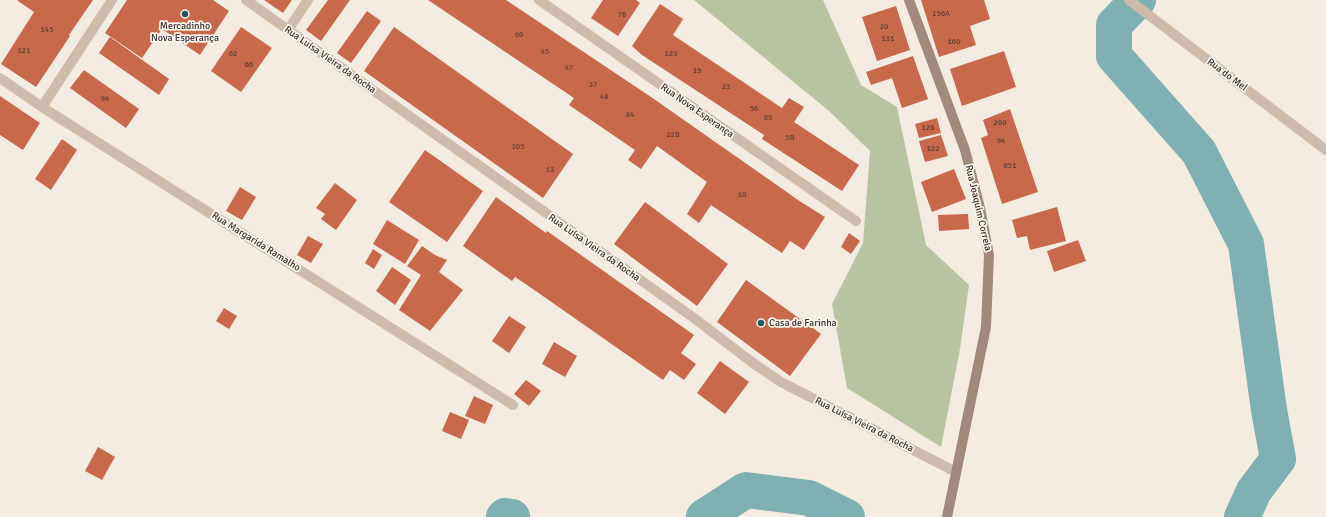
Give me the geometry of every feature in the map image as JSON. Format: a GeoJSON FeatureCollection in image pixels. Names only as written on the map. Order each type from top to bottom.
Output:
{"type":"FeatureCollection","features":[{"type":"Feature","properties":{"kind":"street"},"geometry":{"type":"LineString","coordinates":[[42,107],[112,0]]}},
{"type":"Feature","properties":{"kind":"street","name":"Rua Luísa Vieira da Rocha"},"geometry":{"type":"LineString","coordinates":[[246,0],[694,318],[753,363],[781,382],[956,472]]}},
{"type":"Feature","properties":{"kind":"street"},"geometry":{"type":"LineString","coordinates":[[288,30],[308,0]]}},
{"type":"Feature","properties":{"kind":"street","name":"Rua Nova Esperança"},"geometry":{"type":"LineString","coordinates":[[539,0],[856,221]]}},
{"type":"Feature","properties":{"kind":"street","name":"Rua Joaquim Correia"},"geometry":{"type":"LineString","coordinates":[[909,0],[965,150],[980,208],[989,255],[986,327],[947,517]]}},
{"type":"Feature","properties":{"kind":"street","name":"Rua do Mel"},"geometry":{"type":"LineString","coordinates":[[1129,0],[1326,150]]}},
{"type":"Feature","properties":{"kind":"street","name":"Rua Margarida Ramalho"},"geometry":{"type":"LineString","coordinates":[[0,78],[42,107],[513,405]]}},
{"type":"Feature","properties":{"kind":"green space"},"geometry":{"type":"Polygon","coordinates":[[[694,0],[823,0],[861,85],[897,107],[926,245],[969,285],[960,349],[941,447],[847,388],[832,304],[863,243],[870,151],[829,111],[694,0]]]}},
{"type":"Feature","properties":{"kind":"building"},"geometry":{"type":"Polygon","coordinates":[[[18,0],[93,0],[36,87],[1,64],[34,12],[18,0]]]}},
{"type":"Feature","properties":{"kind":"building"},"geometry":{"type":"Polygon","coordinates":[[[127,0],[213,0],[229,11],[200,55],[162,29],[142,58],[105,33],[127,0]]]}},
{"type":"Feature","properties":{"kind":"building"},"geometry":{"type":"Polygon","coordinates":[[[264,0],[292,0],[283,13],[264,0]]]}},
{"type":"Feature","properties":{"kind":"building"},"geometry":{"type":"Polygon","coordinates":[[[328,0],[350,0],[321,41],[306,30],[328,0]]]}},
{"type":"Feature","properties":{"kind":"building"},"geometry":{"type":"Polygon","coordinates":[[[428,0],[506,0],[651,97],[801,202],[825,217],[804,250],[790,241],[782,253],[711,205],[699,223],[687,214],[707,182],[657,146],[641,169],[628,160],[635,150],[569,105],[574,98],[428,0]]]}},
{"type":"Feature","properties":{"kind":"building"},"geometry":{"type":"Polygon","coordinates":[[[603,0],[636,0],[640,3],[618,36],[591,18],[603,0]]]}},
{"type":"Feature","properties":{"kind":"building"},"geometry":{"type":"Polygon","coordinates":[[[921,0],[984,0],[990,19],[970,26],[976,45],[939,57],[921,0]]]}},
{"type":"Feature","properties":{"kind":"building"},"geometry":{"type":"Polygon","coordinates":[[[660,4],[683,19],[673,35],[782,108],[789,98],[804,107],[794,122],[859,165],[842,191],[762,139],[764,135],[642,55],[632,46],[660,4]]]}},
{"type":"Feature","properties":{"kind":"building"},"geometry":{"type":"Polygon","coordinates":[[[896,6],[910,50],[877,61],[862,17],[896,6]]]}},
{"type":"Feature","properties":{"kind":"building"},"geometry":{"type":"Polygon","coordinates":[[[367,11],[381,21],[351,63],[337,53],[367,11]]]}},
{"type":"Feature","properties":{"kind":"building"},"geometry":{"type":"Polygon","coordinates":[[[241,27],[272,48],[241,92],[211,71],[241,27]]]}},
{"type":"Feature","properties":{"kind":"building"},"geometry":{"type":"Polygon","coordinates":[[[394,27],[573,154],[543,198],[364,71],[394,27]]]}},
{"type":"Feature","properties":{"kind":"building"},"geometry":{"type":"Polygon","coordinates":[[[110,37],[169,79],[159,95],[99,53],[110,37]]]}},
{"type":"Feature","properties":{"kind":"building"},"geometry":{"type":"Polygon","coordinates":[[[1004,51],[1016,87],[962,106],[950,69],[1004,51]]]}},
{"type":"Feature","properties":{"kind":"building"},"geometry":{"type":"Polygon","coordinates":[[[913,56],[928,99],[902,108],[892,78],[871,85],[866,72],[913,56]]]}},
{"type":"Feature","properties":{"kind":"building"},"geometry":{"type":"Polygon","coordinates":[[[84,70],[139,109],[126,128],[70,88],[84,70]]]}},
{"type":"Feature","properties":{"kind":"building"},"geometry":{"type":"Polygon","coordinates":[[[0,96],[40,123],[23,150],[0,135],[0,96]]]}},
{"type":"Feature","properties":{"kind":"building"},"geometry":{"type":"Polygon","coordinates":[[[1010,109],[1038,192],[1002,204],[981,138],[988,135],[983,120],[1010,109]]]}},
{"type":"Feature","properties":{"kind":"building"},"geometry":{"type":"Polygon","coordinates":[[[937,118],[941,133],[919,138],[915,124],[937,118]]]}},
{"type":"Feature","properties":{"kind":"building"},"geometry":{"type":"Polygon","coordinates":[[[941,135],[948,156],[925,162],[919,141],[941,135]]]}},
{"type":"Feature","properties":{"kind":"building"},"geometry":{"type":"Polygon","coordinates":[[[62,139],[77,150],[51,190],[35,179],[62,139]]]}},
{"type":"Feature","properties":{"kind":"building"},"geometry":{"type":"Polygon","coordinates":[[[425,150],[483,191],[447,242],[389,202],[425,150]]]}},
{"type":"Feature","properties":{"kind":"building"},"geometry":{"type":"Polygon","coordinates":[[[954,169],[966,199],[932,212],[921,182],[954,169]]]}},
{"type":"Feature","properties":{"kind":"building"},"geometry":{"type":"Polygon","coordinates":[[[335,183],[357,200],[336,230],[321,219],[325,214],[316,208],[335,183]]]}},
{"type":"Feature","properties":{"kind":"building"},"geometry":{"type":"Polygon","coordinates":[[[240,187],[256,197],[242,220],[226,211],[240,187]]]}},
{"type":"Feature","properties":{"kind":"building"},"geometry":{"type":"Polygon","coordinates":[[[496,197],[546,233],[547,231],[694,335],[681,353],[696,364],[684,380],[670,370],[663,380],[530,287],[515,277],[512,281],[463,246],[496,197]]]}},
{"type":"Feature","properties":{"kind":"building"},"geometry":{"type":"Polygon","coordinates":[[[645,202],[728,264],[697,306],[614,244],[645,202]]]}},
{"type":"Feature","properties":{"kind":"building"},"geometry":{"type":"Polygon","coordinates":[[[1057,207],[1066,241],[1030,250],[1027,236],[1017,238],[1012,220],[1057,207]]]}},
{"type":"Feature","properties":{"kind":"building"},"geometry":{"type":"Polygon","coordinates":[[[968,214],[969,229],[939,231],[938,215],[968,214]]]}},
{"type":"Feature","properties":{"kind":"building"},"geometry":{"type":"Polygon","coordinates":[[[387,220],[419,240],[405,264],[373,244],[387,220]]]}},
{"type":"Feature","properties":{"kind":"building"},"geometry":{"type":"Polygon","coordinates":[[[849,233],[860,241],[851,254],[841,247],[849,233]]]}},
{"type":"Feature","properties":{"kind":"building"},"geometry":{"type":"Polygon","coordinates":[[[308,236],[323,244],[311,263],[297,255],[308,236]]]}},
{"type":"Feature","properties":{"kind":"building"},"geometry":{"type":"Polygon","coordinates":[[[1078,240],[1086,261],[1054,272],[1047,251],[1078,240]]]}},
{"type":"Feature","properties":{"kind":"building"},"geometry":{"type":"Polygon","coordinates":[[[422,246],[435,255],[447,260],[439,272],[463,290],[430,331],[399,310],[421,275],[407,266],[422,246]]]}},
{"type":"Feature","properties":{"kind":"building"},"geometry":{"type":"Polygon","coordinates":[[[373,249],[382,255],[374,269],[365,263],[373,249]]]}},
{"type":"Feature","properties":{"kind":"building"},"geometry":{"type":"Polygon","coordinates":[[[392,267],[411,280],[395,305],[376,291],[392,267]]]}},
{"type":"Feature","properties":{"kind":"building","name":"Casa de Farinha"},"geometry":{"type":"Polygon","coordinates":[[[746,280],[821,334],[790,376],[717,322],[746,280]]]}},
{"type":"Feature","properties":{"kind":"building"},"geometry":{"type":"Polygon","coordinates":[[[224,308],[237,316],[229,329],[216,321],[224,308]]]}},
{"type":"Feature","properties":{"kind":"building"},"geometry":{"type":"Polygon","coordinates":[[[509,316],[526,327],[509,353],[492,341],[509,316]]]}},
{"type":"Feature","properties":{"kind":"building"},"geometry":{"type":"Polygon","coordinates":[[[554,342],[577,356],[565,377],[542,364],[554,342]]]}},
{"type":"Feature","properties":{"kind":"building"},"geometry":{"type":"Polygon","coordinates":[[[720,361],[749,382],[725,414],[697,393],[720,361]]]}},
{"type":"Feature","properties":{"kind":"building"},"geometry":{"type":"Polygon","coordinates":[[[526,380],[541,391],[529,406],[514,394],[526,380]]]}},
{"type":"Feature","properties":{"kind":"building"},"geometry":{"type":"Polygon","coordinates":[[[474,396],[493,405],[485,424],[465,416],[474,396]]]}},
{"type":"Feature","properties":{"kind":"building"},"geometry":{"type":"Polygon","coordinates":[[[450,412],[469,420],[461,439],[442,431],[450,412]]]}},
{"type":"Feature","properties":{"kind":"building"},"geometry":{"type":"Polygon","coordinates":[[[98,447],[115,457],[102,480],[85,471],[98,447]]]}},
{"type":"Feature","properties":{"kind":"waterway"},"geometry":{"type":"LineString","coordinates":[[1138,0],[1114,25],[1114,56],[1199,152],[1246,244],[1269,410],[1278,459],[1254,491],[1242,517]]}},
{"type":"Feature","properties":{"kind":"waterway"},"geometry":{"type":"LineString","coordinates":[[704,517],[746,490],[809,498],[847,517]]}},
{"type":"Feature","properties":{"kind":"waterway"},"geometry":{"type":"LineString","coordinates":[[504,517],[512,517]]}},
{"type":"Feature","properties":{"kind":"place","name":"Mercadinho Nova Esperança"},"geometry":{"type":"Point","coordinates":[185,14]}},
{"type":"Feature","properties":{"kind":"place","name":"Casa de Farinha"},"geometry":{"type":"Point","coordinates":[761,323]}}]}
